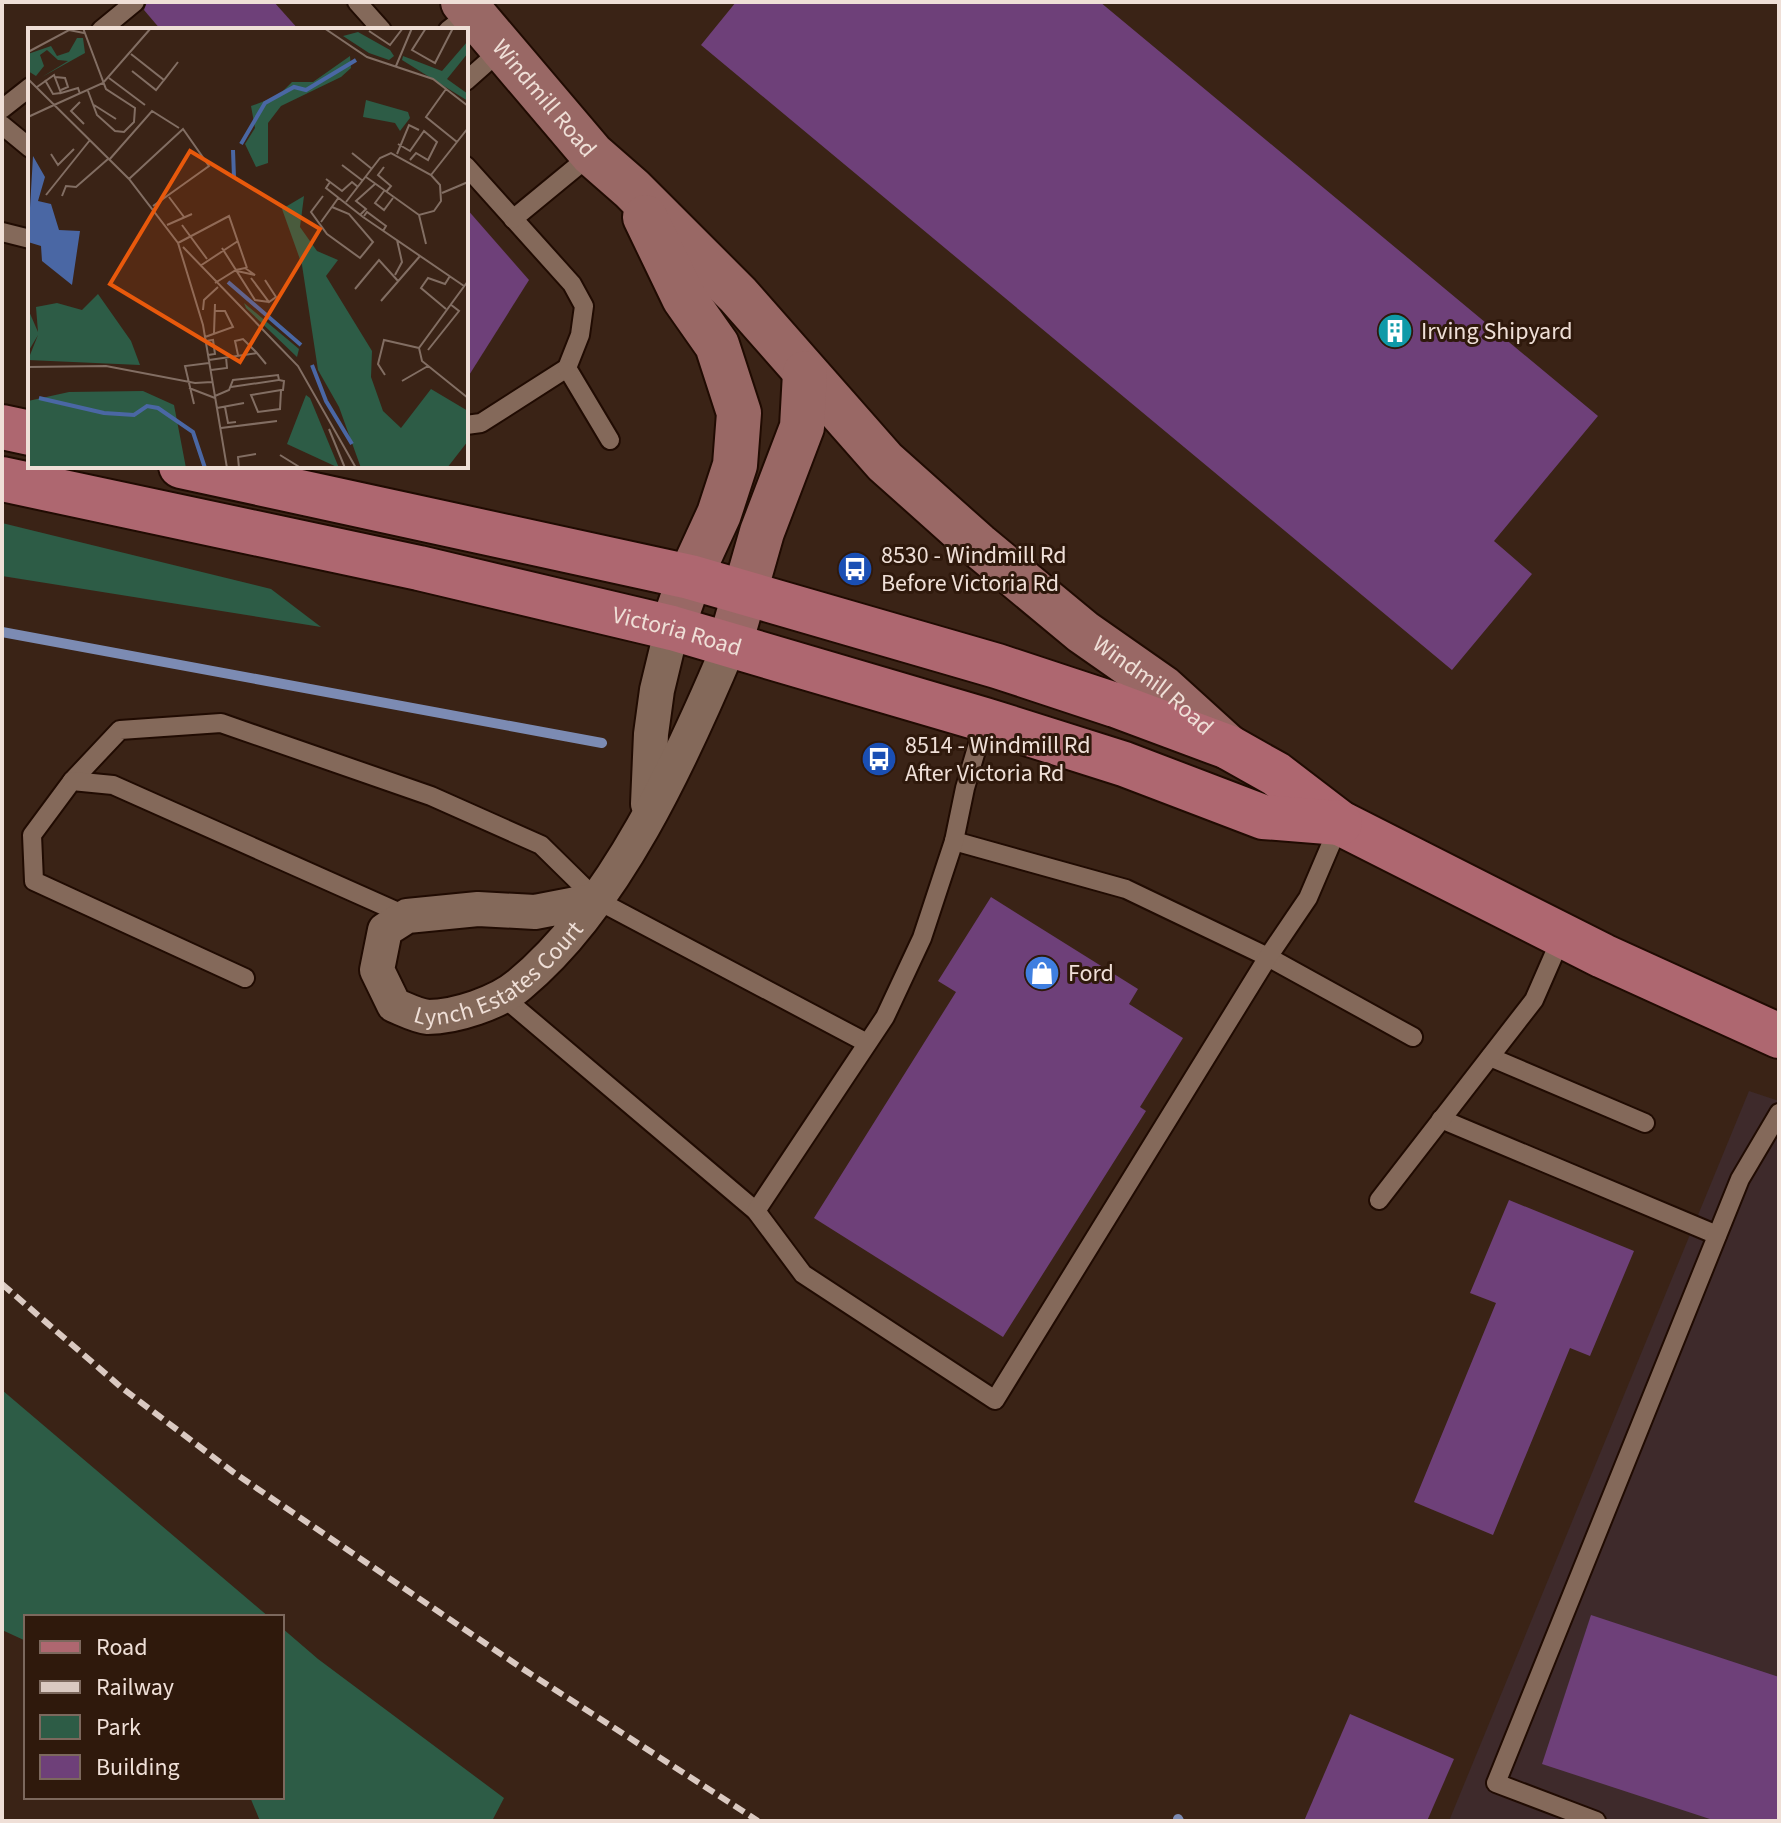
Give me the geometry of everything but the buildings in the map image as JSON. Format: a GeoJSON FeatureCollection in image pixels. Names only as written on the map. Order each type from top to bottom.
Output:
{"type":"FeatureCollection","features":[{"type":"Feature","properties":{"kind":"main road","name":"Windmill Road"},"geometry":{"type":"LineString","coordinates":[[461,15],[502,49],[592,154],[632,189],[738,295],[885,462],[1083,632],[1163,688],[1228,747],[1276,774],[1340,823],[1562,936],[1779,1036]]}},
{"type":"Feature","properties":{"kind":"main road","name":"Windmill Road"},"geometry":{"type":"LineString","coordinates":[[632,189],[684,298],[717,345],[739,413],[735,465],[719,514],[690,577],[672,628]]}},
{"type":"Feature","properties":{"kind":"main road"},"geometry":{"type":"LineString","coordinates":[[730,644],[762,532],[802,427],[805,373]]}},
{"type":"Feature","properties":{"kind":"main road"},"geometry":{"type":"LineString","coordinates":[[2,427],[28,433]]}},
{"type":"Feature","properties":{"kind":"main road"},"geometry":{"type":"LineString","coordinates":[[190,468],[746,591],[997,666],[1228,747]]}},
{"type":"Feature","properties":{"kind":"main road","name":"Victoria Road"},"geometry":{"type":"LineString","coordinates":[[2,479],[419,568],[672,628],[1124,764],[1263,817],[1340,823]]}},
{"type":"Feature","properties":{"kind":"street","name":"Lynch Estates Court"},"geometry":{"type":"LineString","coordinates":[[648,817],[651,734],[657,690],[672,628]]}},
{"type":"Feature","properties":{"kind":"street","name":"Lynch Estates Court"},"geometry":{"type":"LineString","coordinates":[[597,900],[535,912],[478,909],[407,916],[385,930],[377,970],[394,1005],[425,1017],[462,1014],[517,988],[557,950],[597,900],[648,817],[710,693],[730,644]]}},
{"type":"Feature","properties":{"kind":"lane"},"geometry":{"type":"LineString","coordinates":[[121,24],[135,2]]}},
{"type":"Feature","properties":{"kind":"lane"},"geometry":{"type":"LineString","coordinates":[[357,2],[380,28]]}},
{"type":"Feature","properties":{"kind":"lane"},"geometry":{"type":"LineString","coordinates":[[468,79],[502,49]]}},
{"type":"Feature","properties":{"kind":"lane"},"geometry":{"type":"LineString","coordinates":[[2,109],[28,89]]}},
{"type":"Feature","properties":{"kind":"lane"},"geometry":{"type":"LineString","coordinates":[[2,125],[28,146]]}},
{"type":"Feature","properties":{"kind":"lane"},"geometry":{"type":"LineString","coordinates":[[513,219],[592,154]]}},
{"type":"Feature","properties":{"kind":"lane"},"geometry":{"type":"LineString","coordinates":[[468,168],[572,284],[584,306],[580,335],[567,368],[481,423],[468,425]]}},
{"type":"Feature","properties":{"kind":"lane"},"geometry":{"type":"LineString","coordinates":[[2,232],[28,238]]}},
{"type":"Feature","properties":{"kind":"lane"},"geometry":{"type":"LineString","coordinates":[[567,368],[610,440]]}},
{"type":"Feature","properties":{"kind":"lane"},"geometry":{"type":"LineString","coordinates":[[756,1211],[885,1017],[922,938],[954,841],[965,788],[985,720]]}},
{"type":"Feature","properties":{"kind":"lane"},"geometry":{"type":"LineString","coordinates":[[245,978],[34,881],[32,835],[72,781],[120,730],[221,723],[431,796],[541,845],[597,900],[867,1043]]}},
{"type":"Feature","properties":{"kind":"lane"},"geometry":{"type":"LineString","coordinates":[[72,781],[113,785],[407,916]]}},
{"type":"Feature","properties":{"kind":"lane"},"geometry":{"type":"LineString","coordinates":[[501,995],[756,1211],[803,1274],[995,1400],[1268,957],[1308,898],[1340,823]]}},
{"type":"Feature","properties":{"kind":"lane"},"geometry":{"type":"LineString","coordinates":[[954,841],[1126,889],[1268,957],[1413,1037]]}},
{"type":"Feature","properties":{"kind":"lane"},"geometry":{"type":"LineString","coordinates":[[1379,1200],[1534,1000],[1562,936]]}},
{"type":"Feature","properties":{"kind":"lane"},"geometry":{"type":"LineString","coordinates":[[1490,1057],[1645,1123]]}},
{"type":"Feature","properties":{"kind":"lane"},"geometry":{"type":"LineString","coordinates":[[1596,1821],[1496,1783],[1740,1179],[1779,1113]]}},
{"type":"Feature","properties":{"kind":"lane"},"geometry":{"type":"LineString","coordinates":[[1441,1119],[1717,1235]]}},
{"type":"Feature","properties":{"kind":"shaded area"},"geometry":{"type":"Polygon","coordinates":[[[1749,1091],[1779,1101],[1779,1821],[1449,1821],[1749,1091]]]}},
{"type":"Feature","properties":{"kind":"green space"},"geometry":{"type":"Polygon","coordinates":[[[2,523],[271,589],[321,627],[2,576],[2,523]]]}},
{"type":"Feature","properties":{"kind":"green space"},"geometry":{"type":"Polygon","coordinates":[[[2,1390],[267,1615],[24,1615],[24,1640],[2,1630],[2,1390]]]}},
{"type":"Feature","properties":{"kind":"green space"},"geometry":{"type":"Polygon","coordinates":[[[284,1630],[318,1659],[504,1798],[492,1821],[260,1821],[251,1799],[284,1799],[284,1630]]]}},
{"type":"Feature","properties":{"kind":"waterway"},"geometry":{"type":"LineString","coordinates":[[2,632],[602,743]]}},
{"type":"Feature","properties":{"kind":"railway"},"geometry":{"type":"LineString","coordinates":[[2,1284],[122,1388],[233,1472],[520,1667],[758,1821]]}},
{"type":"Feature","properties":{"kind":"place","name":"Irving Shipyard"},"geometry":{"type":"Point","coordinates":[1395,331]}},
{"type":"Feature","properties":{"kind":"place","name":"8530 - Windmill Rd Before Victoria Rd"},"geometry":{"type":"Point","coordinates":[855,569]}},
{"type":"Feature","properties":{"kind":"place","name":"8514 - Windmill Rd After Victoria Rd"},"geometry":{"type":"Point","coordinates":[879,759]}},
{"type":"Feature","properties":{"kind":"place","name":"Ford"},"geometry":{"type":"Point","coordinates":[1042,973]}}]}
